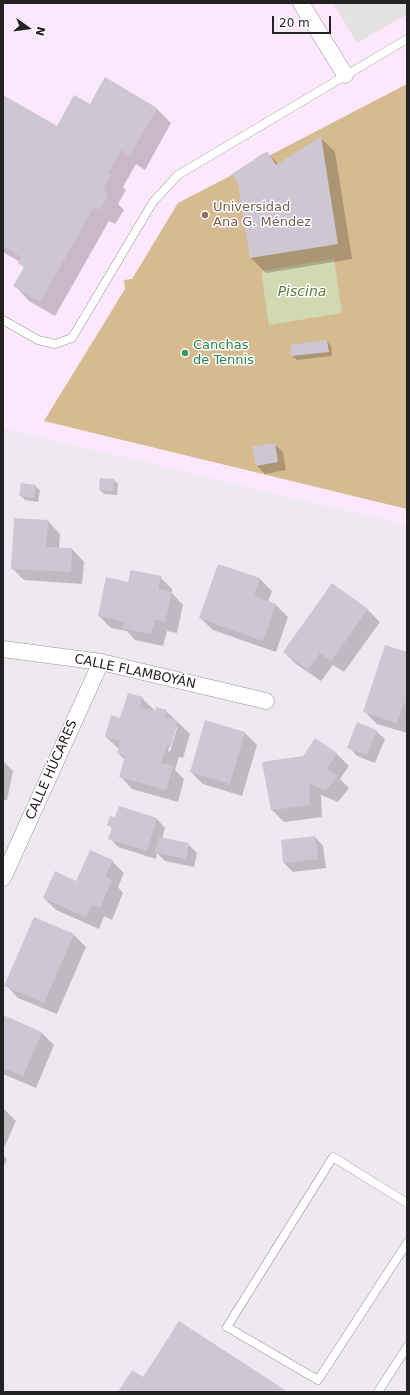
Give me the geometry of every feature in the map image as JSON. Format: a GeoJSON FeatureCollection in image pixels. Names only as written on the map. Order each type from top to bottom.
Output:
{"type":"FeatureCollection","features":[{"type":"Feature","properties":{"kind":"street"},"geometry":{"type":"LineString","coordinates":[[301,3],[344,75]]}},
{"type":"Feature","properties":{"kind":"street","name":"CALLE FLAMBOYÁN"},"geometry":{"type":"LineString","coordinates":[[3,649],[101,662],[266,701]]}},
{"type":"Feature","properties":{"kind":"street","name":"CALLE HÚCARES"},"geometry":{"type":"LineString","coordinates":[[3,878],[101,662]]}},
{"type":"Feature","properties":{"kind":"lane"},"geometry":{"type":"LineString","coordinates":[[3,320],[38,340],[55,344],[72,338],[153,202],[178,175],[407,38]]}},
{"type":"Feature","properties":{"kind":"lane"},"geometry":{"type":"LineString","coordinates":[[407,1203],[333,1158],[227,1327],[318,1380],[407,1243]]}},
{"type":"Feature","properties":{"kind":"lane"},"geometry":{"type":"LineString","coordinates":[[378,1392],[407,1346]]}},
{"type":"Feature","properties":{"kind":"shaded area","name":"Universidad Ana G. Méndez"},"geometry":{"type":"Polygon","coordinates":[[[3,3],[407,3],[407,525],[3,428],[3,3]]]}},
{"type":"Feature","properties":{"kind":"shaded area"},"geometry":{"type":"Polygon","coordinates":[[[333,3],[407,3],[407,14],[357,43],[333,3]]]}},
{"type":"Feature","properties":{"kind":"shaded area"},"geometry":{"type":"Polygon","coordinates":[[[407,84],[407,509],[44,421],[125,289],[124,280],[132,279],[178,203],[407,84]]]}},
{"type":"Feature","properties":{"kind":"water","name":"Piscina"},"geometry":{"type":"Polygon","coordinates":[[[334,259],[342,313],[269,325],[261,271],[334,259]]]}},
{"type":"Feature","properties":{"kind":"building"},"geometry":{"type":"Polygon","coordinates":[[[105,77],[157,108],[130,156],[121,150],[108,173],[112,174],[103,190],[109,194],[100,210],[94,207],[40,302],[13,286],[24,267],[18,263],[21,257],[3,246],[3,95],[57,126],[74,95],[90,104],[105,77]]]}},
{"type":"Feature","properties":{"kind":"building"},"geometry":{"type":"Polygon","coordinates":[[[321,136],[338,244],[250,258],[238,184],[232,174],[267,151],[276,165],[321,136]]]}},
{"type":"Feature","properties":{"kind":"building"},"geometry":{"type":"Polygon","coordinates":[[[327,340],[329,352],[291,356],[290,345],[327,340]]]}},
{"type":"Feature","properties":{"kind":"building"},"geometry":{"type":"Polygon","coordinates":[[[275,443],[278,462],[256,466],[252,447],[275,443]]]}},
{"type":"Feature","properties":{"kind":"building"},"geometry":{"type":"Polygon","coordinates":[[[100,478],[114,479],[113,491],[99,490],[100,478]]]}},
{"type":"Feature","properties":{"kind":"building"},"geometry":{"type":"Polygon","coordinates":[[[21,483],[36,485],[34,498],[19,496],[21,483]]]}},
{"type":"Feature","properties":{"kind":"building"},"geometry":{"type":"Polygon","coordinates":[[[14,518],[48,520],[46,547],[72,548],[71,572],[11,569],[14,518]]]}},
{"type":"Feature","properties":{"kind":"building"},"geometry":{"type":"Polygon","coordinates":[[[218,564],[260,578],[254,596],[276,604],[263,641],[199,618],[218,564]]]}},
{"type":"Feature","properties":{"kind":"building"},"geometry":{"type":"Polygon","coordinates":[[[131,570],[161,576],[158,589],[172,592],[165,622],[155,619],[151,634],[122,628],[124,622],[98,616],[106,577],[128,582],[131,570]]]}},
{"type":"Feature","properties":{"kind":"building"},"geometry":{"type":"Polygon","coordinates":[[[332,583],[368,609],[331,661],[320,653],[308,670],[283,652],[332,583]]]}},
{"type":"Feature","properties":{"kind":"building"},"geometry":{"type":"Polygon","coordinates":[[[385,645],[407,652],[407,704],[404,703],[397,723],[363,712],[385,645]]]}},
{"type":"Feature","properties":{"kind":"building"},"geometry":{"type":"Polygon","coordinates":[[[128,693],[143,697],[140,707],[155,711],[156,707],[167,710],[165,717],[178,721],[171,747],[167,745],[161,763],[173,766],[166,790],[119,777],[125,756],[117,753],[120,741],[105,737],[111,715],[120,718],[128,693]]]}},
{"type":"Feature","properties":{"kind":"building"},"geometry":{"type":"Polygon","coordinates":[[[205,720],[245,732],[230,784],[190,772],[205,720]]]}},
{"type":"Feature","properties":{"kind":"building"},"geometry":{"type":"Polygon","coordinates":[[[357,722],[377,730],[367,755],[347,748],[357,722]]]}},
{"type":"Feature","properties":{"kind":"building"},"geometry":{"type":"Polygon","coordinates":[[[315,738],[337,753],[327,769],[338,776],[325,791],[309,783],[310,805],[271,810],[262,762],[303,756],[315,738]]]}},
{"type":"Feature","properties":{"kind":"building"},"geometry":{"type":"Polygon","coordinates":[[[119,806],[157,818],[147,851],[108,839],[112,827],[107,825],[110,816],[115,817],[119,806]]]}},
{"type":"Feature","properties":{"kind":"building"},"geometry":{"type":"Polygon","coordinates":[[[315,836],[318,859],[283,863],[281,840],[315,836]]]}},
{"type":"Feature","properties":{"kind":"building"},"geometry":{"type":"Polygon","coordinates":[[[159,837],[189,843],[186,859],[155,852],[159,837]]]}},
{"type":"Feature","properties":{"kind":"building"},"geometry":{"type":"Polygon","coordinates":[[[90,850],[113,860],[105,877],[112,880],[100,908],[92,905],[86,917],[43,898],[55,871],[76,881],[90,850]]]}},
{"type":"Feature","properties":{"kind":"building"},"geometry":{"type":"Polygon","coordinates":[[[34,917],[74,934],[44,1003],[4,986],[34,917]]]}},
{"type":"Feature","properties":{"kind":"building"},"geometry":{"type":"Polygon","coordinates":[[[3,1015],[42,1032],[23,1076],[3,1068],[3,1015]]]}},
{"type":"Feature","properties":{"kind":"building"},"geometry":{"type":"Polygon","coordinates":[[[179,1321],[288,1392],[118,1392],[132,1370],[143,1377],[179,1321]]]}},
{"type":"Feature","properties":{"kind":"place","name":"Universidad Ana G. Méndez"},"geometry":{"type":"Point","coordinates":[205,215]}},
{"type":"Feature","properties":{"kind":"place","name":"Canchas de Tennis"},"geometry":{"type":"Point","coordinates":[185,353]}}]}
